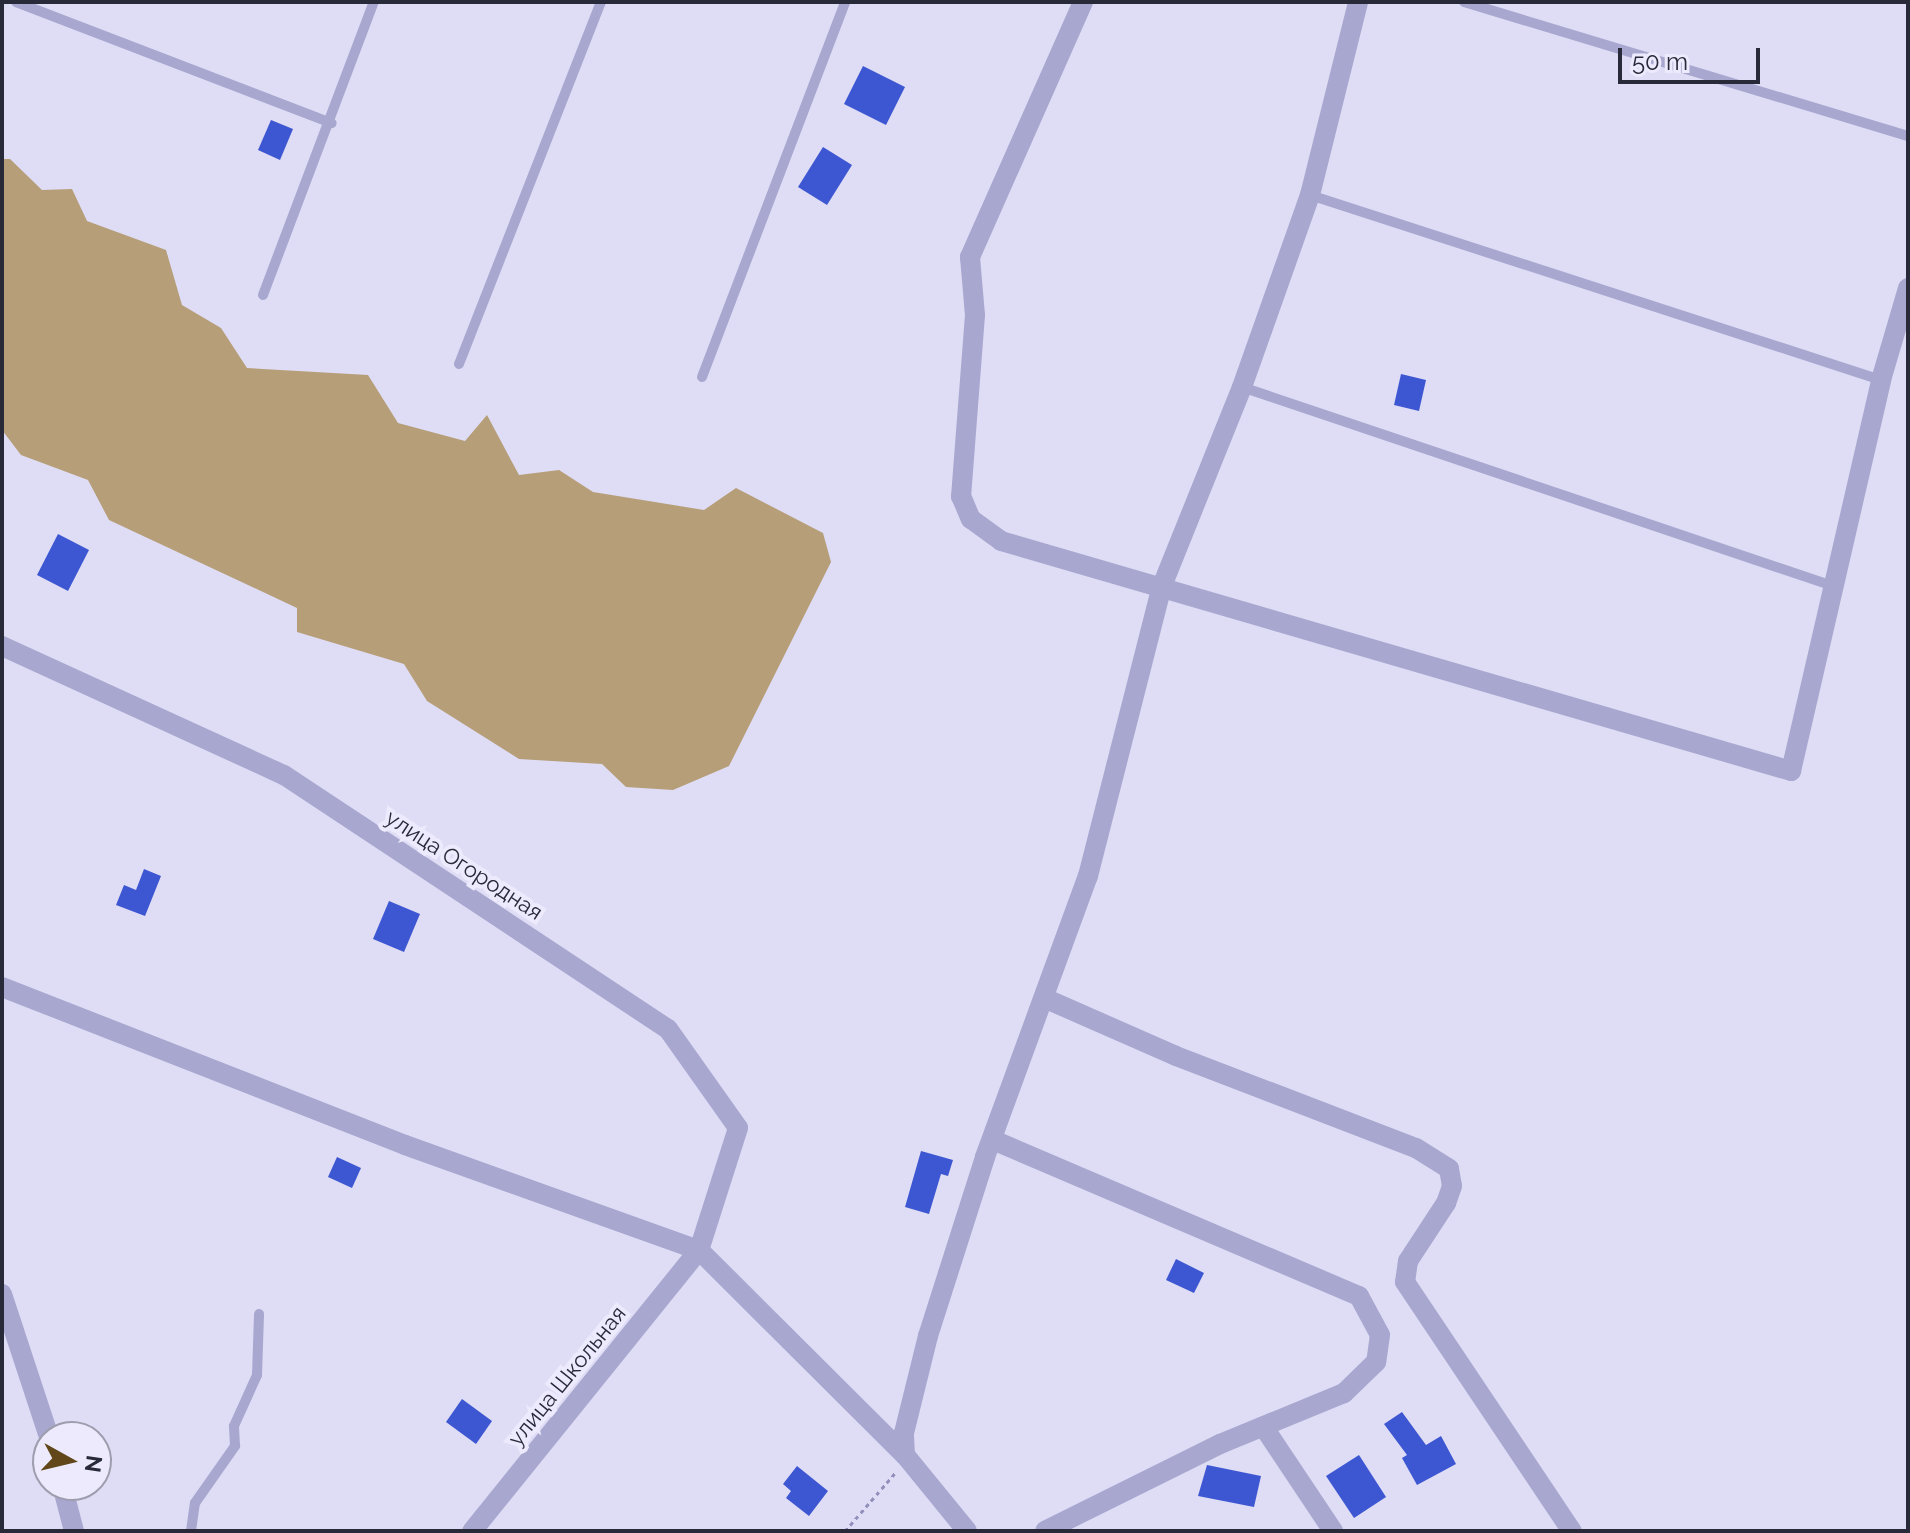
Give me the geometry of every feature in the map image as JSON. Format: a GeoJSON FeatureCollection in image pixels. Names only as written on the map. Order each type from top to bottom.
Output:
{"type":"FeatureCollection","features":[{"type":"Feature","properties":{"kind":"street"},"geometry":{"type":"LineString","coordinates":[[1083,2],[970,257],[975,315],[961,496],[971,519],[1001,541],[1791,771],[1881,380],[1908,288]]}},
{"type":"Feature","properties":{"kind":"street"},"geometry":{"type":"LineString","coordinates":[[905,1455],[904,1433],[928,1336],[1111,797],[1162,586],[1242,387],[1310,195],[1358,2]]}},
{"type":"Feature","properties":{"kind":"street","name":"улица Огородная"},"geometry":{"type":"LineString","coordinates":[[2,646],[284,775],[668,1029],[738,1128],[699,1250]]}},
{"type":"Feature","properties":{"kind":"street"},"geometry":{"type":"LineString","coordinates":[[2,987],[405,1145],[699,1250],[905,1455],[967,1531]]}},
{"type":"Feature","properties":{"kind":"street"},"geometry":{"type":"LineString","coordinates":[[1044,998],[1176,1056],[1416,1148],[1449,1169],[1452,1186],[1446,1203],[1408,1261],[1405,1282],[1572,1531]]}},
{"type":"Feature","properties":{"kind":"street"},"geometry":{"type":"LineString","coordinates":[[993,1140],[1359,1296],[1380,1335],[1376,1362],[1366,1376],[1344,1393],[1265,1429],[1220,1444],[1045,1531]]}},
{"type":"Feature","properties":{"kind":"street","name":"улица Школьная"},"geometry":{"type":"LineString","coordinates":[[472,1531],[699,1250]]}},
{"type":"Feature","properties":{"kind":"street"},"geometry":{"type":"LineString","coordinates":[[2,1294],[44,1421]]}},
{"type":"Feature","properties":{"kind":"street"},"geometry":{"type":"LineString","coordinates":[[1265,1429],[1333,1531]]}},
{"type":"Feature","properties":{"kind":"street"},"geometry":{"type":"LineString","coordinates":[[66,1501],[74,1531]]}},
{"type":"Feature","properties":{"kind":"lane"},"geometry":{"type":"LineString","coordinates":[[16,2],[332,123]]}},
{"type":"Feature","properties":{"kind":"lane"},"geometry":{"type":"LineString","coordinates":[[263,295],[332,123],[374,2]]}},
{"type":"Feature","properties":{"kind":"lane"},"geometry":{"type":"LineString","coordinates":[[459,364],[601,2]]}},
{"type":"Feature","properties":{"kind":"lane"},"geometry":{"type":"LineString","coordinates":[[702,377],[845,2]]}},
{"type":"Feature","properties":{"kind":"lane"},"geometry":{"type":"LineString","coordinates":[[1464,2],[1908,136]]}},
{"type":"Feature","properties":{"kind":"lane"},"geometry":{"type":"LineString","coordinates":[[1310,195],[1881,380]]}},
{"type":"Feature","properties":{"kind":"lane"},"geometry":{"type":"LineString","coordinates":[[1242,387],[1833,586]]}},
{"type":"Feature","properties":{"kind":"lane"},"geometry":{"type":"LineString","coordinates":[[191,1531],[195,1503],[235,1446],[234,1426],[257,1375],[259,1314]]}},
{"type":"Feature","properties":{"kind":"path"},"geometry":{"type":"LineString","coordinates":[[845,1531],[905,1455]]}},
{"type":"Feature","properties":{"kind":"shaded area"},"geometry":{"type":"Polygon","coordinates":[[[2,159],[10,159],[42,190],[72,189],[87,221],[166,250],[182,305],[221,328],[247,368],[368,375],[398,423],[465,441],[487,415],[519,475],[559,470],[593,492],[704,510],[736,488],[823,533],[831,562],[729,766],[673,790],[626,787],[602,764],[519,759],[427,701],[404,664],[297,632],[297,608],[109,520],[88,480],[21,455],[2,430],[2,159]]]}},
{"type":"Feature","properties":{"kind":"building"},"geometry":{"type":"Polygon","coordinates":[[[863,66],[905,87],[886,125],[844,104],[863,66]]]}},
{"type":"Feature","properties":{"kind":"building"},"geometry":{"type":"Polygon","coordinates":[[[271,120],[293,129],[280,160],[258,150],[271,120]]]}},
{"type":"Feature","properties":{"kind":"building"},"geometry":{"type":"Polygon","coordinates":[[[823,147],[852,165],[827,205],[798,187],[823,147]]]}},
{"type":"Feature","properties":{"kind":"building"},"geometry":{"type":"Polygon","coordinates":[[[1401,374],[1426,380],[1419,411],[1394,405],[1401,374]]]}},
{"type":"Feature","properties":{"kind":"building"},"geometry":{"type":"Polygon","coordinates":[[[58,534],[89,550],[68,591],[37,575],[58,534]]]}},
{"type":"Feature","properties":{"kind":"building"},"geometry":{"type":"Polygon","coordinates":[[[144,869],[161,876],[145,916],[116,905],[124,885],[136,890],[144,869]]]}},
{"type":"Feature","properties":{"kind":"building"},"geometry":{"type":"Polygon","coordinates":[[[389,901],[420,914],[404,952],[373,939],[389,901]]]}},
{"type":"Feature","properties":{"kind":"building"},"geometry":{"type":"Polygon","coordinates":[[[921,1151],[953,1160],[948,1176],[941,1174],[929,1214],[905,1207],[921,1151]]]}},
{"type":"Feature","properties":{"kind":"building"},"geometry":{"type":"Polygon","coordinates":[[[337,1157],[361,1168],[352,1188],[328,1177],[337,1157]]]}},
{"type":"Feature","properties":{"kind":"building"},"geometry":{"type":"Polygon","coordinates":[[[1176,1259],[1204,1273],[1194,1293],[1166,1280],[1176,1259]]]}},
{"type":"Feature","properties":{"kind":"building"},"geometry":{"type":"Polygon","coordinates":[[[462,1399],[492,1421],[476,1444],[446,1422],[462,1399]]]}},
{"type":"Feature","properties":{"kind":"building"},"geometry":{"type":"Polygon","coordinates":[[[1402,1412],[1426,1445],[1441,1436],[1456,1464],[1417,1485],[1402,1458],[1407,1455],[1384,1424],[1402,1412]]]}},
{"type":"Feature","properties":{"kind":"building"},"geometry":{"type":"Polygon","coordinates":[[[1359,1455],[1386,1497],[1354,1518],[1326,1476],[1359,1455]]]}},
{"type":"Feature","properties":{"kind":"building"},"geometry":{"type":"Polygon","coordinates":[[[1207,1465],[1261,1476],[1254,1507],[1198,1496],[1207,1465]]]}},
{"type":"Feature","properties":{"kind":"building"},"geometry":{"type":"Polygon","coordinates":[[[797,1466],[828,1491],[809,1516],[786,1498],[791,1491],[783,1484],[797,1466]]]}}]}
